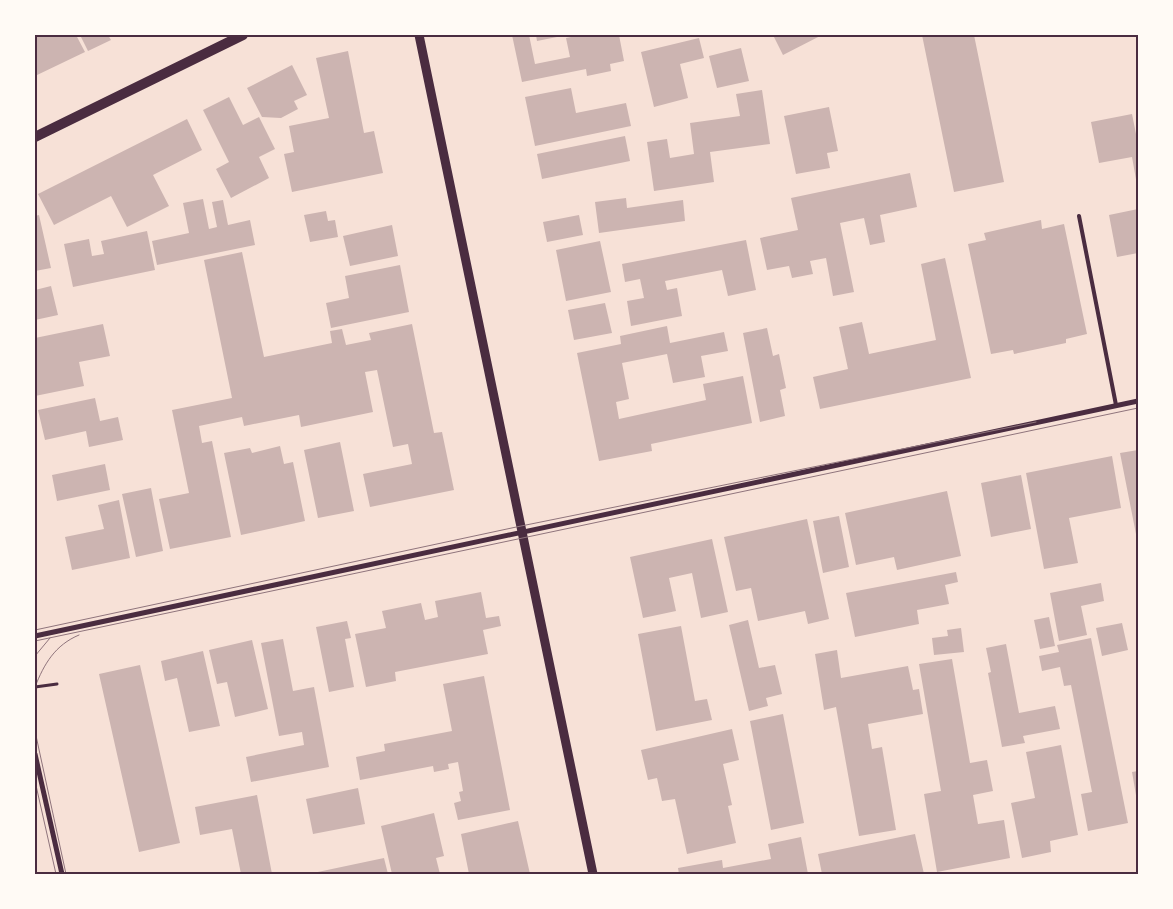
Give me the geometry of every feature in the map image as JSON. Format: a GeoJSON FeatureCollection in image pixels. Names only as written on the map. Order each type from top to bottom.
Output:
{"type":"FeatureCollection","features":[{"type":"Feature","properties":{"kind":"main road"},"geometry":{"type":"LineString","coordinates":[[35,137],[243,35]]}},
{"type":"Feature","properties":{"kind":"street"},"geometry":{"type":"LineString","coordinates":[[419,35],[593,874]]}},
{"type":"Feature","properties":{"kind":"street"},"geometry":{"type":"LineString","coordinates":[[35,636],[1138,401]]}},
{"type":"Feature","properties":{"kind":"street"},"geometry":{"type":"LineString","coordinates":[[35,754],[62,874]]}},
{"type":"Feature","properties":{"kind":"lane"},"geometry":{"type":"LineString","coordinates":[[1078,216],[1116,405]]}},
{"type":"Feature","properties":{"kind":"path"},"geometry":{"type":"LineString","coordinates":[[35,687],[57,684]]}},
{"type":"Feature","properties":{"kind":"building"},"geometry":{"type":"Polygon","coordinates":[[[41,35],[76,35],[85,52],[35,76],[35,38],[41,35]]]}},
{"type":"Feature","properties":{"kind":"building"},"geometry":{"type":"Polygon","coordinates":[[[80,35],[108,35],[111,40],[88,51],[80,35]]]}},
{"type":"Feature","properties":{"kind":"building"},"geometry":{"type":"Polygon","coordinates":[[[512,35],[529,35],[535,64],[570,57],[566,38],[581,35],[619,35],[624,61],[610,64],[611,71],[587,76],[586,69],[522,82],[512,35]]]}},
{"type":"Feature","properties":{"kind":"building"},"geometry":{"type":"Polygon","coordinates":[[[536,35],[562,35],[562,36],[537,41],[536,35]]]}},
{"type":"Feature","properties":{"kind":"building"},"geometry":{"type":"Polygon","coordinates":[[[773,35],[822,35],[783,55],[773,35]]]}},
{"type":"Feature","properties":{"kind":"building"},"geometry":{"type":"Polygon","coordinates":[[[922,35],[974,35],[1004,182],[954,192],[922,35]]]}},
{"type":"Feature","properties":{"kind":"building"},"geometry":{"type":"Polygon","coordinates":[[[699,38],[704,58],[680,64],[688,98],[654,107],[641,52],[699,38]]]}},
{"type":"Feature","properties":{"kind":"building"},"geometry":{"type":"Polygon","coordinates":[[[741,48],[749,81],[717,88],[709,56],[741,48]]]}},
{"type":"Feature","properties":{"kind":"building"},"geometry":{"type":"Polygon","coordinates":[[[348,51],[364,133],[374,131],[383,173],[292,192],[284,154],[294,152],[289,126],[329,118],[316,58],[348,51]]]}},
{"type":"Feature","properties":{"kind":"building"},"geometry":{"type":"Polygon","coordinates":[[[292,65],[307,95],[294,101],[298,109],[281,118],[262,117],[247,88],[292,65]]]}},
{"type":"Feature","properties":{"kind":"building"},"geometry":{"type":"Polygon","coordinates":[[[571,88],[576,113],[626,103],[631,126],[535,146],[525,97],[571,88]]]}},
{"type":"Feature","properties":{"kind":"building"},"geometry":{"type":"Polygon","coordinates":[[[762,90],[770,144],[710,152],[714,182],[654,191],[647,142],[667,139],[670,158],[694,154],[690,123],[740,116],[736,94],[762,90]]]}},
{"type":"Feature","properties":{"kind":"building"},"geometry":{"type":"Polygon","coordinates":[[[229,97],[243,125],[259,117],[275,149],[259,157],[269,178],[231,198],[216,169],[229,162],[203,110],[229,97]]]}},
{"type":"Feature","properties":{"kind":"building"},"geometry":{"type":"Polygon","coordinates":[[[829,107],[838,151],[827,153],[830,168],[796,174],[784,116],[829,107]]]}},
{"type":"Feature","properties":{"kind":"building"},"geometry":{"type":"Polygon","coordinates":[[[1132,114],[1138,144],[1137,185],[1132,157],[1099,163],[1091,122],[1132,114]]]}},
{"type":"Feature","properties":{"kind":"building"},"geometry":{"type":"Polygon","coordinates":[[[187,119],[202,150],[153,175],[169,206],[127,227],[111,196],[54,225],[38,194],[187,119]]]}},
{"type":"Feature","properties":{"kind":"building"},"geometry":{"type":"Polygon","coordinates":[[[625,136],[630,161],[542,179],[537,154],[625,136]]]}},
{"type":"Feature","properties":{"kind":"building"},"geometry":{"type":"Polygon","coordinates":[[[910,173],[917,207],[880,215],[885,242],[870,245],[864,218],[840,223],[854,292],[833,296],[826,258],[810,261],[813,274],[792,278],[789,266],[767,270],[760,238],[798,230],[791,198],[910,173]]]}},
{"type":"Feature","properties":{"kind":"building"},"geometry":{"type":"Polygon","coordinates":[[[626,198],[627,208],[683,200],[685,221],[599,233],[595,202],[626,198]]]}},
{"type":"Feature","properties":{"kind":"building"},"geometry":{"type":"Polygon","coordinates":[[[203,199],[209,229],[217,227],[212,202],[223,200],[228,225],[250,220],[255,245],[157,265],[152,241],[189,233],[183,203],[203,199]]]}},
{"type":"Feature","properties":{"kind":"building"},"geometry":{"type":"Polygon","coordinates":[[[1138,209],[1138,253],[1117,257],[1109,215],[1138,209]]]}},
{"type":"Feature","properties":{"kind":"building"},"geometry":{"type":"Polygon","coordinates":[[[326,211],[328,221],[335,220],[338,237],[310,242],[304,215],[326,211]]]}},
{"type":"Feature","properties":{"kind":"building"},"geometry":{"type":"Polygon","coordinates":[[[39,215],[51,268],[35,271],[35,216],[39,215]]]}},
{"type":"Feature","properties":{"kind":"building"},"geometry":{"type":"Polygon","coordinates":[[[579,215],[583,235],[547,242],[543,222],[579,215]]]}},
{"type":"Feature","properties":{"kind":"building"},"geometry":{"type":"Polygon","coordinates":[[[1041,220],[1042,229],[1064,224],[1087,334],[1066,339],[1066,343],[1014,354],[1013,350],[991,354],[968,244],[986,240],[984,233],[1041,220]]]}},
{"type":"Feature","properties":{"kind":"building"},"geometry":{"type":"Polygon","coordinates":[[[392,225],[398,256],[350,266],[343,236],[392,225]]]}},
{"type":"Feature","properties":{"kind":"building"},"geometry":{"type":"Polygon","coordinates":[[[147,231],[155,270],[73,287],[64,244],[89,239],[92,256],[104,254],[101,241],[147,231]]]}},
{"type":"Feature","properties":{"kind":"building"},"geometry":{"type":"Polygon","coordinates":[[[746,240],[756,290],[728,296],[722,270],[665,281],[667,290],[677,288],[682,316],[631,326],[627,301],[644,298],[640,279],[625,282],[622,264],[746,240]]]}},
{"type":"Feature","properties":{"kind":"building"},"geometry":{"type":"Polygon","coordinates":[[[600,241],[611,292],[566,301],[556,250],[600,241]]]}},
{"type":"Feature","properties":{"kind":"building"},"geometry":{"type":"Polygon","coordinates":[[[242,252],[264,357],[332,343],[330,331],[342,329],[346,345],[371,340],[369,333],[412,324],[434,433],[442,432],[454,490],[370,507],[363,474],[412,464],[408,444],[393,447],[377,370],[365,372],[373,412],[301,427],[299,415],[244,426],[242,417],[199,426],[202,443],[212,441],[231,537],[170,549],[159,499],[189,493],[172,410],[232,398],[204,260],[242,252]]]}},
{"type":"Feature","properties":{"kind":"building"},"geometry":{"type":"Polygon","coordinates":[[[945,258],[971,378],[820,409],[813,377],[848,369],[839,327],[862,322],[869,354],[936,340],[921,264],[945,258]]]}},
{"type":"Feature","properties":{"kind":"building"},"geometry":{"type":"Polygon","coordinates":[[[400,265],[409,312],[331,328],[326,303],[349,298],[345,276],[400,265]]]}},
{"type":"Feature","properties":{"kind":"building"},"geometry":{"type":"Polygon","coordinates":[[[51,286],[58,315],[35,320],[35,290],[51,286]]]}},
{"type":"Feature","properties":{"kind":"building"},"geometry":{"type":"Polygon","coordinates":[[[605,303],[612,333],[574,340],[568,310],[605,303]]]}},
{"type":"Feature","properties":{"kind":"building"},"geometry":{"type":"Polygon","coordinates":[[[103,324],[110,356],[79,362],[84,386],[35,396],[35,338],[103,324]]]}},
{"type":"Feature","properties":{"kind":"building"},"geometry":{"type":"Polygon","coordinates":[[[667,326],[670,343],[724,332],[728,351],[701,356],[705,377],[673,383],[667,354],[622,363],[629,399],[616,402],[619,419],[706,400],[703,384],[743,376],[752,423],[651,444],[652,451],[599,461],[577,353],[621,344],[620,336],[667,326]]]}},
{"type":"Feature","properties":{"kind":"building"},"geometry":{"type":"Polygon","coordinates":[[[767,328],[773,356],[779,354],[786,388],[780,390],[785,416],[760,422],[743,333],[767,328]]]}},
{"type":"Feature","properties":{"kind":"building"},"geometry":{"type":"Polygon","coordinates":[[[95,398],[100,421],[118,417],[123,440],[89,447],[86,431],[45,440],[38,410],[95,398]]]}},
{"type":"Feature","properties":{"kind":"building"},"geometry":{"type":"Polygon","coordinates":[[[340,442],[354,511],[318,518],[304,450],[340,442]]]}},
{"type":"Feature","properties":{"kind":"building"},"geometry":{"type":"Polygon","coordinates":[[[280,446],[284,464],[293,462],[305,521],[241,535],[224,453],[250,448],[252,453],[280,446]]]}},
{"type":"Feature","properties":{"kind":"building"},"geometry":{"type":"Polygon","coordinates":[[[1138,450],[1138,534],[1136,534],[1120,453],[1138,450]]]}},
{"type":"Feature","properties":{"kind":"building"},"geometry":{"type":"Polygon","coordinates":[[[1112,456],[1121,508],[1069,518],[1078,563],[1044,569],[1026,473],[1112,456]]]}},
{"type":"Feature","properties":{"kind":"building"},"geometry":{"type":"Polygon","coordinates":[[[105,464],[110,490],[57,501],[52,475],[105,464]]]}},
{"type":"Feature","properties":{"kind":"building"},"geometry":{"type":"Polygon","coordinates":[[[1021,475],[1031,529],[991,537],[981,483],[1021,475]]]}},
{"type":"Feature","properties":{"kind":"building"},"geometry":{"type":"Polygon","coordinates":[[[151,488],[163,551],[136,557],[122,494],[151,488]]]}},
{"type":"Feature","properties":{"kind":"building"},"geometry":{"type":"Polygon","coordinates":[[[947,491],[961,556],[897,570],[894,557],[856,565],[845,513],[947,491]]]}},
{"type":"Feature","properties":{"kind":"building"},"geometry":{"type":"Polygon","coordinates":[[[119,500],[130,558],[72,570],[65,537],[104,529],[98,505],[119,500]]]}},
{"type":"Feature","properties":{"kind":"building"},"geometry":{"type":"Polygon","coordinates":[[[839,516],[849,567],[823,573],[813,521],[839,516]]]}},
{"type":"Feature","properties":{"kind":"building"},"geometry":{"type":"Polygon","coordinates":[[[807,519],[829,619],[808,624],[805,611],[758,621],[751,588],[736,591],[724,537],[807,519]]]}},
{"type":"Feature","properties":{"kind":"building"},"geometry":{"type":"Polygon","coordinates":[[[712,539],[728,612],[701,618],[692,573],[669,578],[676,611],[643,618],[630,557],[712,539]]]}},
{"type":"Feature","properties":{"kind":"building"},"geometry":{"type":"Polygon","coordinates":[[[956,572],[958,582],[945,585],[949,604],[917,610],[919,624],[855,637],[846,593],[956,572]]]}},
{"type":"Feature","properties":{"kind":"building"},"geometry":{"type":"Polygon","coordinates":[[[1101,583],[1104,601],[1081,606],[1087,635],[1059,641],[1050,593],[1101,583]]]}},
{"type":"Feature","properties":{"kind":"building"},"geometry":{"type":"Polygon","coordinates":[[[481,592],[486,618],[499,616],[501,626],[483,630],[488,654],[395,672],[396,681],[366,687],[355,634],[386,628],[382,611],[421,603],[425,620],[438,617],[435,601],[481,592]]]}},
{"type":"Feature","properties":{"kind":"building"},"geometry":{"type":"Polygon","coordinates":[[[1049,617],[1055,646],[1040,649],[1034,620],[1049,617]]]}},
{"type":"Feature","properties":{"kind":"building"},"geometry":{"type":"Polygon","coordinates":[[[748,620],[759,668],[775,665],[782,694],[766,698],[768,706],[749,711],[729,625],[748,620]]]}},
{"type":"Feature","properties":{"kind":"building"},"geometry":{"type":"Polygon","coordinates":[[[347,621],[351,638],[345,639],[354,687],[329,692],[316,627],[347,621]]]}},
{"type":"Feature","properties":{"kind":"building"},"geometry":{"type":"Polygon","coordinates":[[[1122,623],[1128,650],[1102,656],[1096,628],[1122,623]]]}},
{"type":"Feature","properties":{"kind":"building"},"geometry":{"type":"Polygon","coordinates":[[[681,626],[695,701],[707,699],[712,720],[656,731],[638,634],[681,626]]]}},
{"type":"Feature","properties":{"kind":"building"},"geometry":{"type":"Polygon","coordinates":[[[961,628],[964,652],[934,655],[932,638],[948,636],[947,630],[961,628]]]}},
{"type":"Feature","properties":{"kind":"building"},"geometry":{"type":"Polygon","coordinates":[[[1091,638],[1128,823],[1088,831],[1081,794],[1092,792],[1071,685],[1064,686],[1060,667],[1042,671],[1039,656],[1059,652],[1057,645],[1091,638]]]}},
{"type":"Feature","properties":{"kind":"building"},"geometry":{"type":"Polygon","coordinates":[[[283,639],[293,691],[314,687],[329,767],[251,782],[246,757],[304,745],[302,732],[279,736],[261,643],[283,639]]]}},
{"type":"Feature","properties":{"kind":"building"},"geometry":{"type":"Polygon","coordinates":[[[252,640],[268,709],[235,717],[227,682],[217,684],[209,650],[252,640]]]}},
{"type":"Feature","properties":{"kind":"building"},"geometry":{"type":"Polygon","coordinates":[[[1006,644],[1019,713],[1055,706],[1060,729],[1023,736],[1025,743],[1002,747],[988,673],[991,672],[986,648],[1006,644]]]}},
{"type":"Feature","properties":{"kind":"building"},"geometry":{"type":"Polygon","coordinates":[[[837,650],[841,678],[908,666],[913,690],[919,689],[923,714],[868,724],[872,749],[882,747],[896,830],[859,836],[836,707],[824,710],[815,654],[837,650]]]}},
{"type":"Feature","properties":{"kind":"building"},"geometry":{"type":"Polygon","coordinates":[[[203,651],[220,726],[189,732],[177,678],[165,681],[161,661],[203,651]]]}},
{"type":"Feature","properties":{"kind":"building"},"geometry":{"type":"Polygon","coordinates":[[[952,659],[970,763],[987,760],[993,791],[973,795],[978,824],[1004,820],[1010,858],[937,872],[924,794],[941,791],[919,664],[952,659]]]}},
{"type":"Feature","properties":{"kind":"building"},"geometry":{"type":"Polygon","coordinates":[[[140,665],[180,843],[139,852],[99,674],[140,665]]]}},
{"type":"Feature","properties":{"kind":"building"},"geometry":{"type":"Polygon","coordinates":[[[484,676],[510,810],[458,820],[454,803],[461,801],[459,792],[463,791],[458,762],[448,764],[449,769],[434,772],[433,766],[360,780],[356,757],[385,751],[384,744],[452,731],[443,684],[484,676]]]}},
{"type":"Feature","properties":{"kind":"building"},"geometry":{"type":"Polygon","coordinates":[[[783,714],[804,823],[771,830],[750,721],[783,714]]]}},
{"type":"Feature","properties":{"kind":"building"},"geometry":{"type":"Polygon","coordinates":[[[732,729],[739,760],[723,764],[732,805],[728,806],[736,843],[687,854],[675,799],[662,801],[657,778],[648,780],[641,750],[732,729]]]}},
{"type":"Feature","properties":{"kind":"building"},"geometry":{"type":"Polygon","coordinates":[[[1061,745],[1078,835],[1050,841],[1051,852],[1022,858],[1011,803],[1035,798],[1026,752],[1061,745]]]}},
{"type":"Feature","properties":{"kind":"building"},"geometry":{"type":"Polygon","coordinates":[[[1138,771],[1138,801],[1137,801],[1132,772],[1138,771]]]}},
{"type":"Feature","properties":{"kind":"building"},"geometry":{"type":"Polygon","coordinates":[[[358,788],[365,824],[313,834],[306,799],[358,788]]]}},
{"type":"Feature","properties":{"kind":"building"},"geometry":{"type":"Polygon","coordinates":[[[257,795],[272,874],[241,874],[232,829],[200,835],[195,807],[257,795]]]}},
{"type":"Feature","properties":{"kind":"building"},"geometry":{"type":"Polygon","coordinates":[[[434,813],[444,856],[436,858],[440,874],[392,874],[381,826],[434,813]]]}},
{"type":"Feature","properties":{"kind":"building"},"geometry":{"type":"Polygon","coordinates":[[[518,821],[530,874],[469,874],[461,834],[518,821]]]}},
{"type":"Feature","properties":{"kind":"building"},"geometry":{"type":"Polygon","coordinates":[[[915,834],[924,874],[822,874],[818,854],[915,834]]]}},
{"type":"Feature","properties":{"kind":"building"},"geometry":{"type":"Polygon","coordinates":[[[801,837],[808,874],[679,874],[678,868],[722,860],[723,868],[771,859],[768,844],[801,837]]]}},
{"type":"Feature","properties":{"kind":"building"},"geometry":{"type":"Polygon","coordinates":[[[384,858],[388,874],[313,874],[313,873],[384,858]]]}},
{"type":"Feature","properties":{"kind":"tram line"},"geometry":{"type":"LineString","coordinates":[[35,641],[1138,408]]}},
{"type":"Feature","properties":{"kind":"tram line"},"geometry":{"type":"LineString","coordinates":[[35,630],[521,526],[1036,422]]}},
{"type":"Feature","properties":{"kind":"tram line"},"geometry":{"type":"LineString","coordinates":[[35,687],[51,656],[63,644],[79,635]]}},
{"type":"Feature","properties":{"kind":"tram line"},"geometry":{"type":"LineString","coordinates":[[35,656],[50,638]]}},
{"type":"Feature","properties":{"kind":"tram line"},"geometry":{"type":"LineString","coordinates":[[35,731],[66,874]]}},
{"type":"Feature","properties":{"kind":"tram line"},"geometry":{"type":"LineString","coordinates":[[35,781],[56,874]]}}]}
